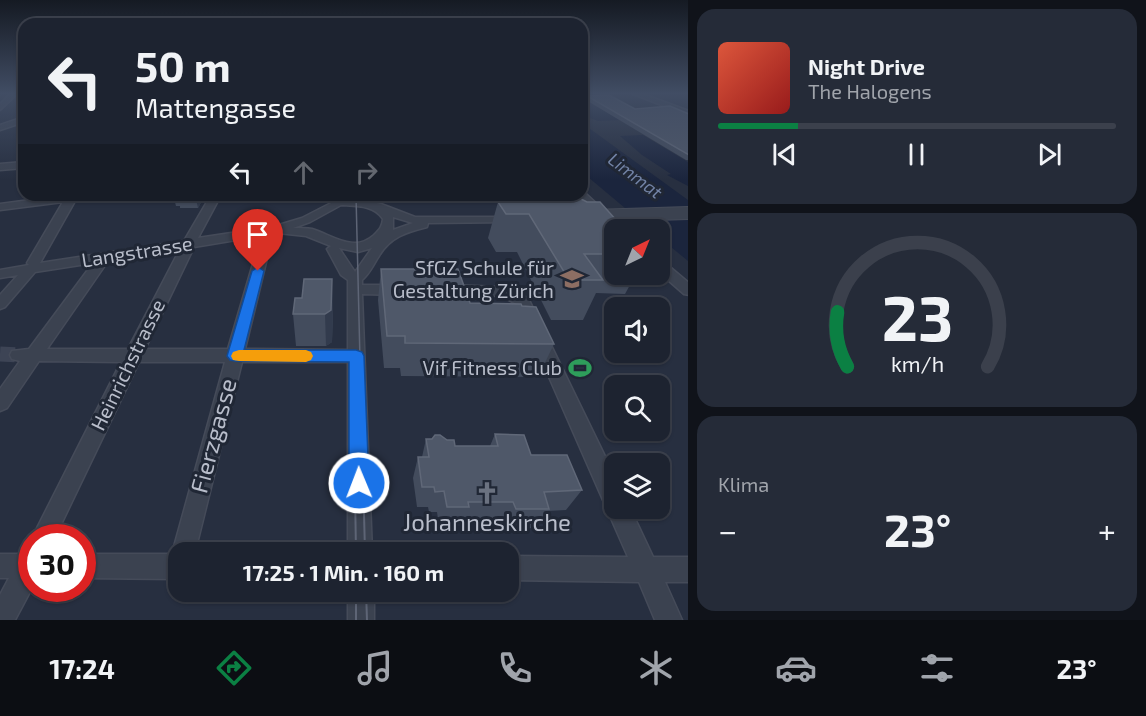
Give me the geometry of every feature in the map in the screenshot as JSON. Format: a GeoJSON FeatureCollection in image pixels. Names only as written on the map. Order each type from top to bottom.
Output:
{"type":"FeatureCollection","features":[{"type":"Feature","properties":{"kind":"street"},"geometry":{"type":"LineString","coordinates":[[0,126],[18,122]]}},
{"type":"Feature","properties":{"kind":"street"},"geometry":{"type":"LineString","coordinates":[[0,167],[18,166]]}},
{"type":"Feature","properties":{"kind":"street"},"geometry":{"type":"LineString","coordinates":[[0,207],[43,201]]}},
{"type":"Feature","properties":{"kind":"street"},"geometry":{"type":"LineString","coordinates":[[0,304],[32,266],[70,201]]}},
{"type":"Feature","properties":{"kind":"street","name":"Heinrichstrasse"},"geometry":{"type":"LineString","coordinates":[[49,524],[188,244],[213,201]]}},
{"type":"Feature","properties":{"kind":"street"},"geometry":{"type":"LineString","coordinates":[[274,230],[306,220],[337,201]]}},
{"type":"Feature","properties":{"kind":"street"},"geometry":{"type":"LineString","coordinates":[[355,201],[414,220],[519,219]]}},
{"type":"Feature","properties":{"kind":"street"},"geometry":{"type":"LineString","coordinates":[[274,230],[309,232],[352,248],[365,246],[388,228],[389,219],[375,201]]}},
{"type":"Feature","properties":{"kind":"street"},"geometry":{"type":"LineString","coordinates":[[588,201],[607,219]]}},
{"type":"Feature","properties":{"kind":"street"},"geometry":{"type":"LineString","coordinates":[[584,217],[688,213]]}},
{"type":"Feature","properties":{"kind":"street"},"geometry":{"type":"LineString","coordinates":[[355,284],[365,273],[374,254],[391,236],[404,229],[465,221]]}},
{"type":"Feature","properties":{"kind":"street","name":"Langstrasse"},"geometry":{"type":"LineString","coordinates":[[0,274],[32,266],[104,258],[274,230]]}},
{"type":"Feature","properties":{"kind":"street"},"geometry":{"type":"LineString","coordinates":[[320,238],[333,249],[348,255],[374,254]]}},
{"type":"Feature","properties":{"kind":"street"},"geometry":{"type":"LineString","coordinates":[[333,249],[355,284],[360,542]]}},
{"type":"Feature","properties":{"kind":"street","name":"Fierzgasse"},"geometry":{"type":"LineString","coordinates":[[186,542],[263,250]]}},
{"type":"Feature","properties":{"kind":"street"},"geometry":{"type":"LineString","coordinates":[[0,403],[104,258]]}},
{"type":"Feature","properties":{"kind":"street"},"geometry":{"type":"LineString","coordinates":[[670,275],[688,291]]}},
{"type":"Feature","properties":{"kind":"street"},"geometry":{"type":"LineString","coordinates":[[355,284],[411,290]]}},
{"type":"Feature","properties":{"kind":"street"},"geometry":{"type":"LineString","coordinates":[[433,290],[502,292],[523,302],[604,477]]}},
{"type":"Feature","properties":{"kind":"street"},"geometry":{"type":"LineString","coordinates":[[18,355],[356,356]]}},
{"type":"Feature","properties":{"kind":"street"},"geometry":{"type":"LineString","coordinates":[[623,519],[669,620]]}},
{"type":"Feature","properties":{"kind":"street"},"geometry":{"type":"LineString","coordinates":[[0,566],[18,565]]}},
{"type":"Feature","properties":{"kind":"street"},"geometry":{"type":"LineString","coordinates":[[96,566],[168,567]]}},
{"type":"Feature","properties":{"kind":"street"},"geometry":{"type":"LineString","coordinates":[[519,568],[688,570]]}},
{"type":"Feature","properties":{"kind":"street"},"geometry":{"type":"LineString","coordinates":[[1,620],[18,589]]}},
{"type":"Feature","properties":{"kind":"street"},"geometry":{"type":"LineString","coordinates":[[361,602],[361,620]]}},
{"type":"Feature","properties":{"kind":"water","name":"Limmat"},"geometry":{"type":"Polygon","coordinates":[[[588,127],[688,200],[688,261],[670,246],[670,219],[638,219],[588,177],[588,127]]]}},
{"type":"Feature","properties":{"kind":"water","name":"Limmat"},"geometry":{"type":"Polygon","coordinates":[[[643,135],[688,162],[688,186],[667,175],[671,174],[642,155],[620,136],[643,135]]]}},
{"type":"Feature","properties":{"kind":"building"},"geometry":{"type":"Polygon","coordinates":[[[632,122],[688,122],[688,154],[632,122]]]}},
{"type":"Feature","properties":{"kind":"building"},"geometry":{"type":"Polygon","coordinates":[[[498,202],[600,202],[615,219],[604,219],[604,254],[584,254],[603,280],[569,280],[529,214],[506,214],[498,202]]]}},
{"type":"Feature","properties":{"kind":"building"},"geometry":{"type":"Polygon","coordinates":[[[381,269],[458,269],[470,303],[521,304],[536,307],[554,344],[405,343],[405,336],[387,336],[381,269]]]}},
{"type":"Feature","properties":{"kind":"building"},"geometry":{"type":"Polygon","coordinates":[[[304,279],[332,279],[331,310],[325,314],[293,314],[295,298],[302,298],[304,279]]]}},
{"type":"Feature","properties":{"kind":"building"},"geometry":{"type":"Polygon","coordinates":[[[495,434],[524,435],[531,455],[567,455],[582,490],[544,492],[549,509],[516,509],[513,502],[468,502],[469,507],[447,507],[444,491],[435,492],[434,487],[422,487],[418,457],[429,457],[426,439],[440,435],[447,440],[454,440],[455,446],[498,446],[495,434]]]}},
{"type":"Feature","properties":{"kind":"tunnel"},"geometry":{"type":"LineString","coordinates":[[0,354],[18,355]]}},
{"type":"Feature","properties":{"kind":"tram line"},"geometry":{"type":"LineString","coordinates":[[356,201],[360,360]]}},
{"type":"Feature","properties":{"kind":"tram line"},"geometry":{"type":"LineString","coordinates":[[360,359],[365,542]]}},
{"type":"Feature","properties":{"kind":"tram line"},"geometry":{"type":"LineString","coordinates":[[355,492],[356,542]]}},
{"type":"Feature","properties":{"kind":"tram line"},"geometry":{"type":"LineString","coordinates":[[356,602],[356,620]]}},
{"type":"Feature","properties":{"kind":"tram line"},"geometry":{"type":"LineString","coordinates":[[366,602],[367,620]]}},
{"type":"Feature","properties":{"kind":"slow traffic"},"geometry":{"type":"LineString","coordinates":[[239,356],[306,356]]}},
{"type":"Feature","properties":{"kind":"place","name":"SfGZ Schule für Gestaltung Zürich"},"geometry":{"type":"Point","coordinates":[572,279]}},
{"type":"Feature","properties":{"kind":"place","name":"Vif Fitness Club"},"geometry":{"type":"Point","coordinates":[580,368]}},
{"type":"Feature","properties":{"kind":"place","name":"Johanneskirche"},"geometry":{"type":"Point","coordinates":[487,493]}},
{"type":"Feature","properties":{"kind":"route"},"geometry":{"type":"LineString","coordinates":[[258,271],[235,356],[356,356],[359,483]]}}]}
